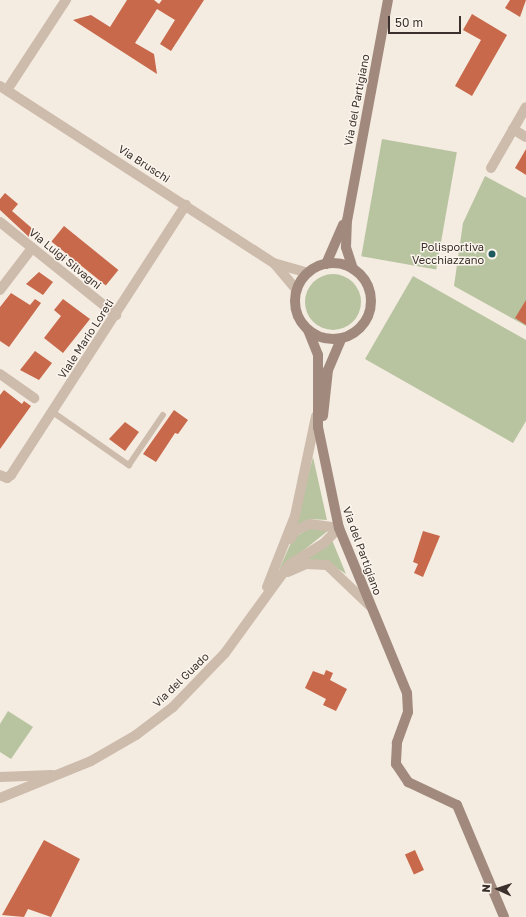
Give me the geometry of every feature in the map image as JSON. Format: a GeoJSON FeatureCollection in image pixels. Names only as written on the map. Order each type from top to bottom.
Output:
{"type":"FeatureCollection","features":[{"type":"Feature","properties":{"kind":"main road","name":"Via del Partigiano"},"geometry":{"type":"LineString","coordinates":[[353,269],[346,247],[349,204],[388,0]]}},
{"type":"Feature","properties":{"kind":"main road","name":"Via del Partigiano"},"geometry":{"type":"LineString","coordinates":[[326,264],[334,250],[349,204]]}},
{"type":"Feature","properties":{"kind":"main road"},"geometry":{"type":"LineString","coordinates":[[326,264],[353,269],[368,286],[371,308],[360,328],[341,339],[329,340],[308,330],[296,312],[297,290],[308,273],[326,264]]}},
{"type":"Feature","properties":{"kind":"main road","name":"Via del Partigiano"},"geometry":{"type":"LineString","coordinates":[[308,330],[318,355],[317,413],[324,456],[339,528],[407,693],[408,712],[396,752],[402,776],[414,786],[457,805],[504,917]]}},
{"type":"Feature","properties":{"kind":"main road","name":"Via del Partigiano"},"geometry":{"type":"LineString","coordinates":[[324,456],[328,370],[341,339]]}},
{"type":"Feature","properties":{"kind":"street"},"geometry":{"type":"LineString","coordinates":[[4,88],[66,0]]}},
{"type":"Feature","properties":{"kind":"street","name":"Via Bruschi"},"geometry":{"type":"LineString","coordinates":[[4,88],[274,263],[297,290]]}},
{"type":"Feature","properties":{"kind":"street"},"geometry":{"type":"LineString","coordinates":[[491,168],[526,107]]}},
{"type":"Feature","properties":{"kind":"street"},"geometry":{"type":"LineString","coordinates":[[513,129],[526,137]]}},
{"type":"Feature","properties":{"kind":"street","name":"Viale Mario Loreti"},"geometry":{"type":"LineString","coordinates":[[0,476],[10,477],[186,205]]}},
{"type":"Feature","properties":{"kind":"street","name":"Via Luigi Silvagni"},"geometry":{"type":"LineString","coordinates":[[0,222],[116,315]]}},
{"type":"Feature","properties":{"kind":"street"},"geometry":{"type":"LineString","coordinates":[[0,290],[32,248]]}},
{"type":"Feature","properties":{"kind":"street","name":"Via Bruschi"},"geometry":{"type":"LineString","coordinates":[[274,263],[308,273]]}},
{"type":"Feature","properties":{"kind":"street"},"geometry":{"type":"LineString","coordinates":[[0,374],[34,398]]}},
{"type":"Feature","properties":{"kind":"street"},"geometry":{"type":"LineString","coordinates":[[263,598],[282,551],[301,496],[317,413]]}},
{"type":"Feature","properties":{"kind":"street"},"geometry":{"type":"LineString","coordinates":[[282,551],[296,530],[310,524],[339,528]]}},
{"type":"Feature","properties":{"kind":"street","name":"Via del Guado"},"geometry":{"type":"LineString","coordinates":[[0,798],[91,761],[136,735],[173,707],[225,653],[263,598],[290,565],[323,544],[339,528]]}},
{"type":"Feature","properties":{"kind":"street"},"geometry":{"type":"LineString","coordinates":[[278,579],[306,564],[327,565],[370,606]]}},
{"type":"Feature","properties":{"kind":"street"},"geometry":{"type":"LineString","coordinates":[[0,777],[58,775]]}},
{"type":"Feature","properties":{"kind":"lane"},"geometry":{"type":"LineString","coordinates":[[53,412],[129,465],[163,415]]}},
{"type":"Feature","properties":{"kind":"green space"},"geometry":{"type":"Polygon","coordinates":[[[382,139],[457,152],[436,269],[361,256],[382,139]]]}},
{"type":"Feature","properties":{"kind":"green space","name":"Polisportiva Vecchiazzano"},"geometry":{"type":"Polygon","coordinates":[[[485,176],[526,198],[526,326],[454,286],[463,223],[485,176]]]}},
{"type":"Feature","properties":{"kind":"green space"},"geometry":{"type":"Polygon","coordinates":[[[333,274],[348,279],[356,287],[361,302],[356,317],[348,325],[333,330],[318,325],[310,317],[305,302],[310,287],[318,279],[333,274]]]}},
{"type":"Feature","properties":{"kind":"green space"},"geometry":{"type":"Polygon","coordinates":[[[413,276],[526,340],[526,421],[513,443],[365,359],[413,276]]]}},
{"type":"Feature","properties":{"kind":"green space"},"geometry":{"type":"Polygon","coordinates":[[[313,457],[327,520],[310,519],[294,527],[313,457]]]}},
{"type":"Feature","properties":{"kind":"green space"},"geometry":{"type":"Polygon","coordinates":[[[312,527],[329,530],[279,570],[293,538],[312,527]]]}},
{"type":"Feature","properties":{"kind":"green space"},"geometry":{"type":"Polygon","coordinates":[[[332,540],[346,574],[326,561],[302,559],[332,540]]]}},
{"type":"Feature","properties":{"kind":"green space"},"geometry":{"type":"Polygon","coordinates":[[[8,711],[33,727],[11,759],[0,752],[0,724],[8,711]]]}},
{"type":"Feature","properties":{"kind":"building"},"geometry":{"type":"Polygon","coordinates":[[[127,0],[154,0],[159,4],[162,0],[204,0],[171,51],[160,44],[175,20],[157,9],[135,43],[154,54],[157,74],[73,20],[91,15],[110,27],[127,0]]]}},
{"type":"Feature","properties":{"kind":"building"},"geometry":{"type":"Polygon","coordinates":[[[510,0],[526,0],[520,17],[505,8],[510,0]]]}},
{"type":"Feature","properties":{"kind":"building"},"geometry":{"type":"Polygon","coordinates":[[[472,14],[507,35],[472,96],[455,86],[481,40],[463,30],[472,14]]]}},
{"type":"Feature","properties":{"kind":"building"},"geometry":{"type":"Polygon","coordinates":[[[526,149],[526,175],[515,168],[526,149]]]}},
{"type":"Feature","properties":{"kind":"building"},"geometry":{"type":"Polygon","coordinates":[[[5,193],[18,204],[12,211],[34,230],[29,237],[0,210],[0,199],[5,193]]]}},
{"type":"Feature","properties":{"kind":"building"},"geometry":{"type":"Polygon","coordinates":[[[64,226],[118,270],[106,286],[51,242],[64,226]]]}},
{"type":"Feature","properties":{"kind":"building"},"geometry":{"type":"Polygon","coordinates":[[[39,272],[53,282],[43,295],[26,284],[39,272]]]}},
{"type":"Feature","properties":{"kind":"building"},"geometry":{"type":"Polygon","coordinates":[[[11,293],[30,305],[35,299],[41,303],[9,347],[0,341],[0,307],[11,293]]]}},
{"type":"Feature","properties":{"kind":"building"},"geometry":{"type":"Polygon","coordinates":[[[63,299],[90,319],[63,353],[44,338],[61,316],[54,310],[63,299]]]}},
{"type":"Feature","properties":{"kind":"building"},"geometry":{"type":"Polygon","coordinates":[[[526,300],[526,325],[515,318],[526,300]]]}},
{"type":"Feature","properties":{"kind":"building"},"geometry":{"type":"Polygon","coordinates":[[[35,351],[52,363],[39,380],[20,370],[35,351]]]}},
{"type":"Feature","properties":{"kind":"building"},"geometry":{"type":"Polygon","coordinates":[[[4,390],[22,404],[24,401],[31,406],[0,449],[0,395],[4,390]]]}},
{"type":"Feature","properties":{"kind":"building"},"geometry":{"type":"Polygon","coordinates":[[[174,410],[188,420],[178,434],[175,433],[156,462],[143,454],[174,410]]]}},
{"type":"Feature","properties":{"kind":"building"},"geometry":{"type":"Polygon","coordinates":[[[125,422],[139,432],[125,451],[109,439],[125,422]]]}},
{"type":"Feature","properties":{"kind":"building"},"geometry":{"type":"Polygon","coordinates":[[[423,531],[440,536],[423,577],[414,573],[418,564],[413,562],[423,531]]]}},
{"type":"Feature","properties":{"kind":"building"},"geometry":{"type":"Polygon","coordinates":[[[326,670],[333,673],[330,680],[347,689],[336,711],[323,705],[326,699],[305,688],[313,671],[324,675],[326,670]]]}},
{"type":"Feature","properties":{"kind":"building"},"geometry":{"type":"Polygon","coordinates":[[[44,840],[80,859],[51,917],[28,909],[24,917],[2,915],[44,840]]]}},
{"type":"Feature","properties":{"kind":"building"},"geometry":{"type":"Polygon","coordinates":[[[415,850],[424,870],[414,875],[405,854],[415,850]]]}},
{"type":"Feature","properties":{"kind":"place","name":"Polisportiva Vecchiazzano"},"geometry":{"type":"Point","coordinates":[492,254]}}]}
